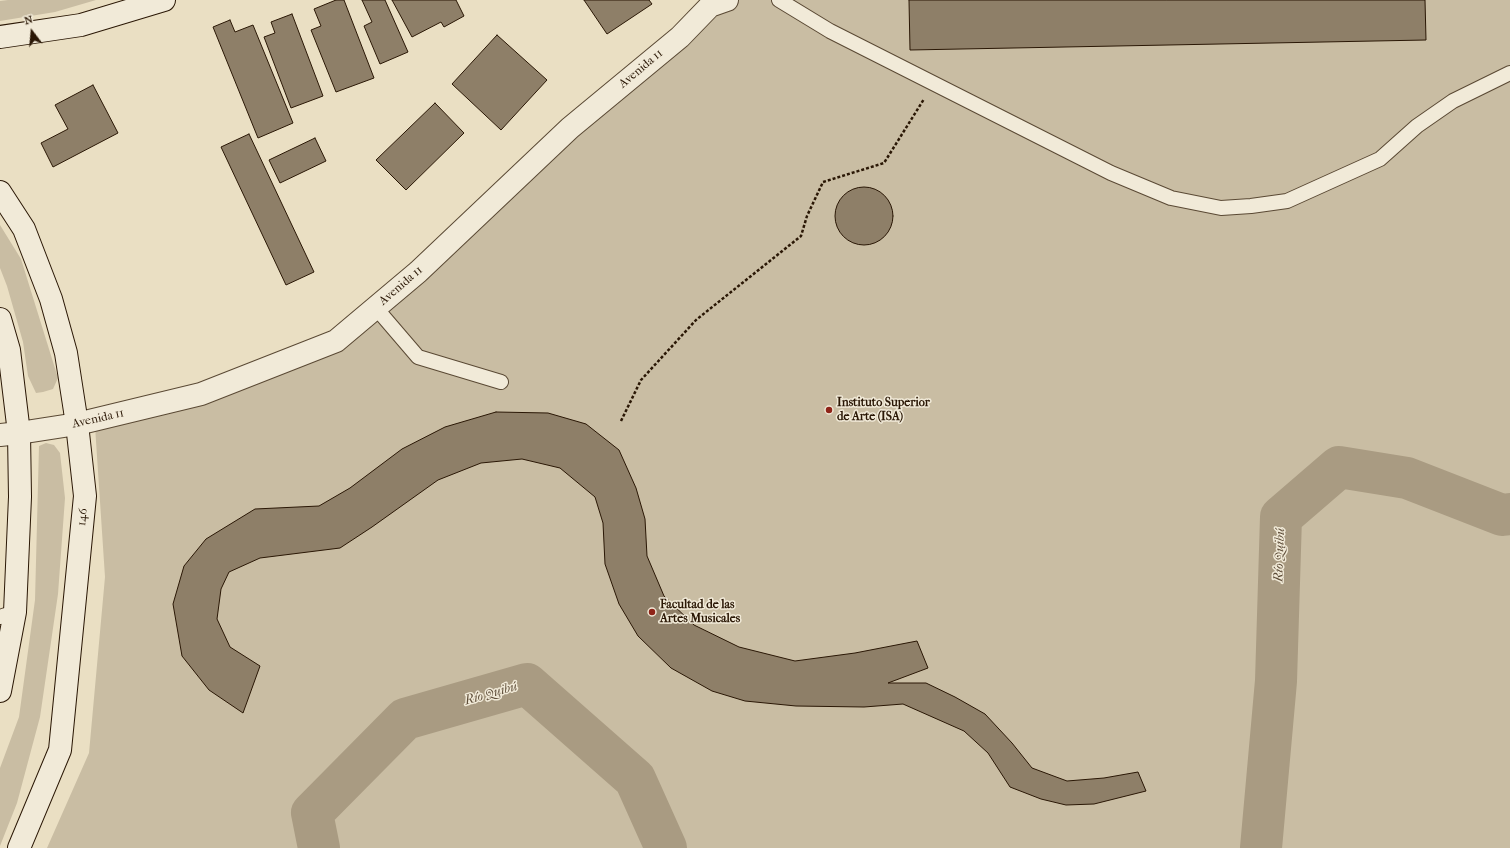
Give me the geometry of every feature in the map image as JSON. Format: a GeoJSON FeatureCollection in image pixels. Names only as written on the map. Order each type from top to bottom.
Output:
{"type":"FeatureCollection","features":[{"type":"Feature","properties":{"kind":"main road"},"geometry":{"type":"LineString","coordinates":[[0,37],[81,24],[164,0]]}},
{"type":"Feature","properties":{"kind":"main road","name":"Avenida 11"},"geometry":{"type":"LineString","coordinates":[[10,434],[77,424],[201,394],[336,341],[418,272],[570,128],[680,37],[714,2]]}},
{"type":"Feature","properties":{"kind":"main road","name":"146"},"geometry":{"type":"LineString","coordinates":[[0,192],[24,229],[51,299],[66,353],[77,424],[85,496],[60,750],[19,848]]}},
{"type":"Feature","properties":{"kind":"main road"},"geometry":{"type":"LineString","coordinates":[[0,319],[9,350],[10,434],[20,497],[0,691]]}},
{"type":"Feature","properties":{"kind":"lane"},"geometry":{"type":"LineString","coordinates":[[779,0],[830,31],[1111,173],[1171,198],[1221,208],[1252,206],[1287,201],[1380,159],[1417,126],[1453,101],[1510,73]]}},
{"type":"Feature","properties":{"kind":"lane"},"geometry":{"type":"LineString","coordinates":[[376,308],[418,358],[501,382]]}},
{"type":"Feature","properties":{"kind":"path"},"geometry":{"type":"LineString","coordinates":[[621,421],[641,380],[696,320],[801,236],[823,182],[884,163],[934,84]]}},
{"type":"Feature","properties":{"kind":"shaded area"},"geometry":{"type":"Polygon","coordinates":[[[96,0],[55,12],[0,21],[0,1],[96,0]]]}},
{"type":"Feature","properties":{"kind":"shaded area","name":"Instituto Superior de Arte (ISA)"},"geometry":{"type":"Polygon","coordinates":[[[727,0],[1510,0],[1510,848],[47,848],[89,753],[105,577],[95,426],[336,341],[727,0]]]}},
{"type":"Feature","properties":{"kind":"shaded area"},"geometry":{"type":"Polygon","coordinates":[[[0,225],[21,259],[58,378],[53,389],[43,392],[36,393],[28,376],[23,342],[7,286],[0,268],[0,225]]]}},
{"type":"Feature","properties":{"kind":"shaded area"},"geometry":{"type":"Polygon","coordinates":[[[46,443],[54,445],[60,453],[65,498],[58,594],[40,717],[17,803],[0,846],[0,768],[19,717],[35,600],[39,446],[46,443]]]}},
{"type":"Feature","properties":{"kind":"building"},"geometry":{"type":"Polygon","coordinates":[[[336,0],[344,0],[374,78],[336,92],[311,30],[321,26],[314,9],[336,0]]]}},
{"type":"Feature","properties":{"kind":"building"},"geometry":{"type":"Polygon","coordinates":[[[362,0],[385,0],[408,52],[380,64],[364,26],[372,22],[362,0]]]}},
{"type":"Feature","properties":{"kind":"building"},"geometry":{"type":"Polygon","coordinates":[[[392,0],[456,0],[464,16],[444,27],[441,22],[412,37],[392,0]]]}},
{"type":"Feature","properties":{"kind":"building"},"geometry":{"type":"Polygon","coordinates":[[[584,0],[649,0],[652,4],[607,34],[584,0]]]}},
{"type":"Feature","properties":{"kind":"building"},"geometry":{"type":"Polygon","coordinates":[[[909,0],[1425,0],[1426,40],[910,50],[909,0]]]}},
{"type":"Feature","properties":{"kind":"building"},"geometry":{"type":"Polygon","coordinates":[[[292,14],[323,96],[291,108],[264,37],[275,33],[271,22],[292,14]]]}},
{"type":"Feature","properties":{"kind":"building"},"geometry":{"type":"Polygon","coordinates":[[[230,20],[235,32],[253,25],[293,123],[258,138],[213,27],[230,20]]]}},
{"type":"Feature","properties":{"kind":"building"},"geometry":{"type":"Polygon","coordinates":[[[497,35],[547,80],[501,130],[452,84],[497,35]]]}},
{"type":"Feature","properties":{"kind":"building"},"geometry":{"type":"Polygon","coordinates":[[[93,85],[118,133],[53,167],[41,143],[68,129],[55,105],[93,85]]]}},
{"type":"Feature","properties":{"kind":"building"},"geometry":{"type":"Polygon","coordinates":[[[435,103],[464,133],[406,190],[376,160],[435,103]]]}},
{"type":"Feature","properties":{"kind":"building"},"geometry":{"type":"Polygon","coordinates":[[[249,134],[314,272],[286,285],[221,147],[249,134]]]}},
{"type":"Feature","properties":{"kind":"building"},"geometry":{"type":"Polygon","coordinates":[[[315,138],[326,161],[280,183],[269,160],[315,138]]]}},
{"type":"Feature","properties":{"kind":"building"},"geometry":{"type":"Polygon","coordinates":[[[858,187],[870,187],[885,195],[893,210],[893,222],[885,237],[870,245],[858,245],[843,237],[835,222],[835,210],[843,195],[858,187]]]}},
{"type":"Feature","properties":{"kind":"building","name":"Facultad de las Artes Musicales"},"geometry":{"type":"Polygon","coordinates":[[[496,412],[548,413],[586,424],[619,450],[636,488],[645,519],[647,556],[664,596],[694,625],[739,647],[795,661],[855,653],[917,641],[928,668],[888,683],[926,683],[985,714],[1012,743],[1032,768],[1067,781],[1104,778],[1138,772],[1146,791],[1094,804],[1066,805],[1041,799],[1010,787],[988,753],[964,731],[903,704],[864,707],[796,706],[745,701],[712,691],[671,668],[638,636],[619,604],[605,564],[603,523],[595,497],[560,468],[522,459],[481,463],[438,480],[340,548],[260,558],[229,572],[221,589],[217,619],[230,647],[260,666],[243,713],[209,690],[182,656],[173,604],[184,566],[206,539],[255,509],[319,506],[350,488],[402,449],[445,427],[496,412]]]}},
{"type":"Feature","properties":{"kind":"waterway","name":"Río Quibú"},"geometry":{"type":"LineString","coordinates":[[1261,848],[1276,681],[1281,517],[1339,467],[1407,478],[1502,515],[1510,514]]}},
{"type":"Feature","properties":{"kind":"waterway","name":"Río Quibú"},"geometry":{"type":"LineString","coordinates":[[319,848],[312,813],[405,719],[527,684],[635,779],[666,848]]}},
{"type":"Feature","properties":{"kind":"place","name":"Instituto Superior de Arte (ISA)"},"geometry":{"type":"Point","coordinates":[829,410]}},
{"type":"Feature","properties":{"kind":"place","name":"Facultad de las Artes Musicales"},"geometry":{"type":"Point","coordinates":[652,612]}}]}
